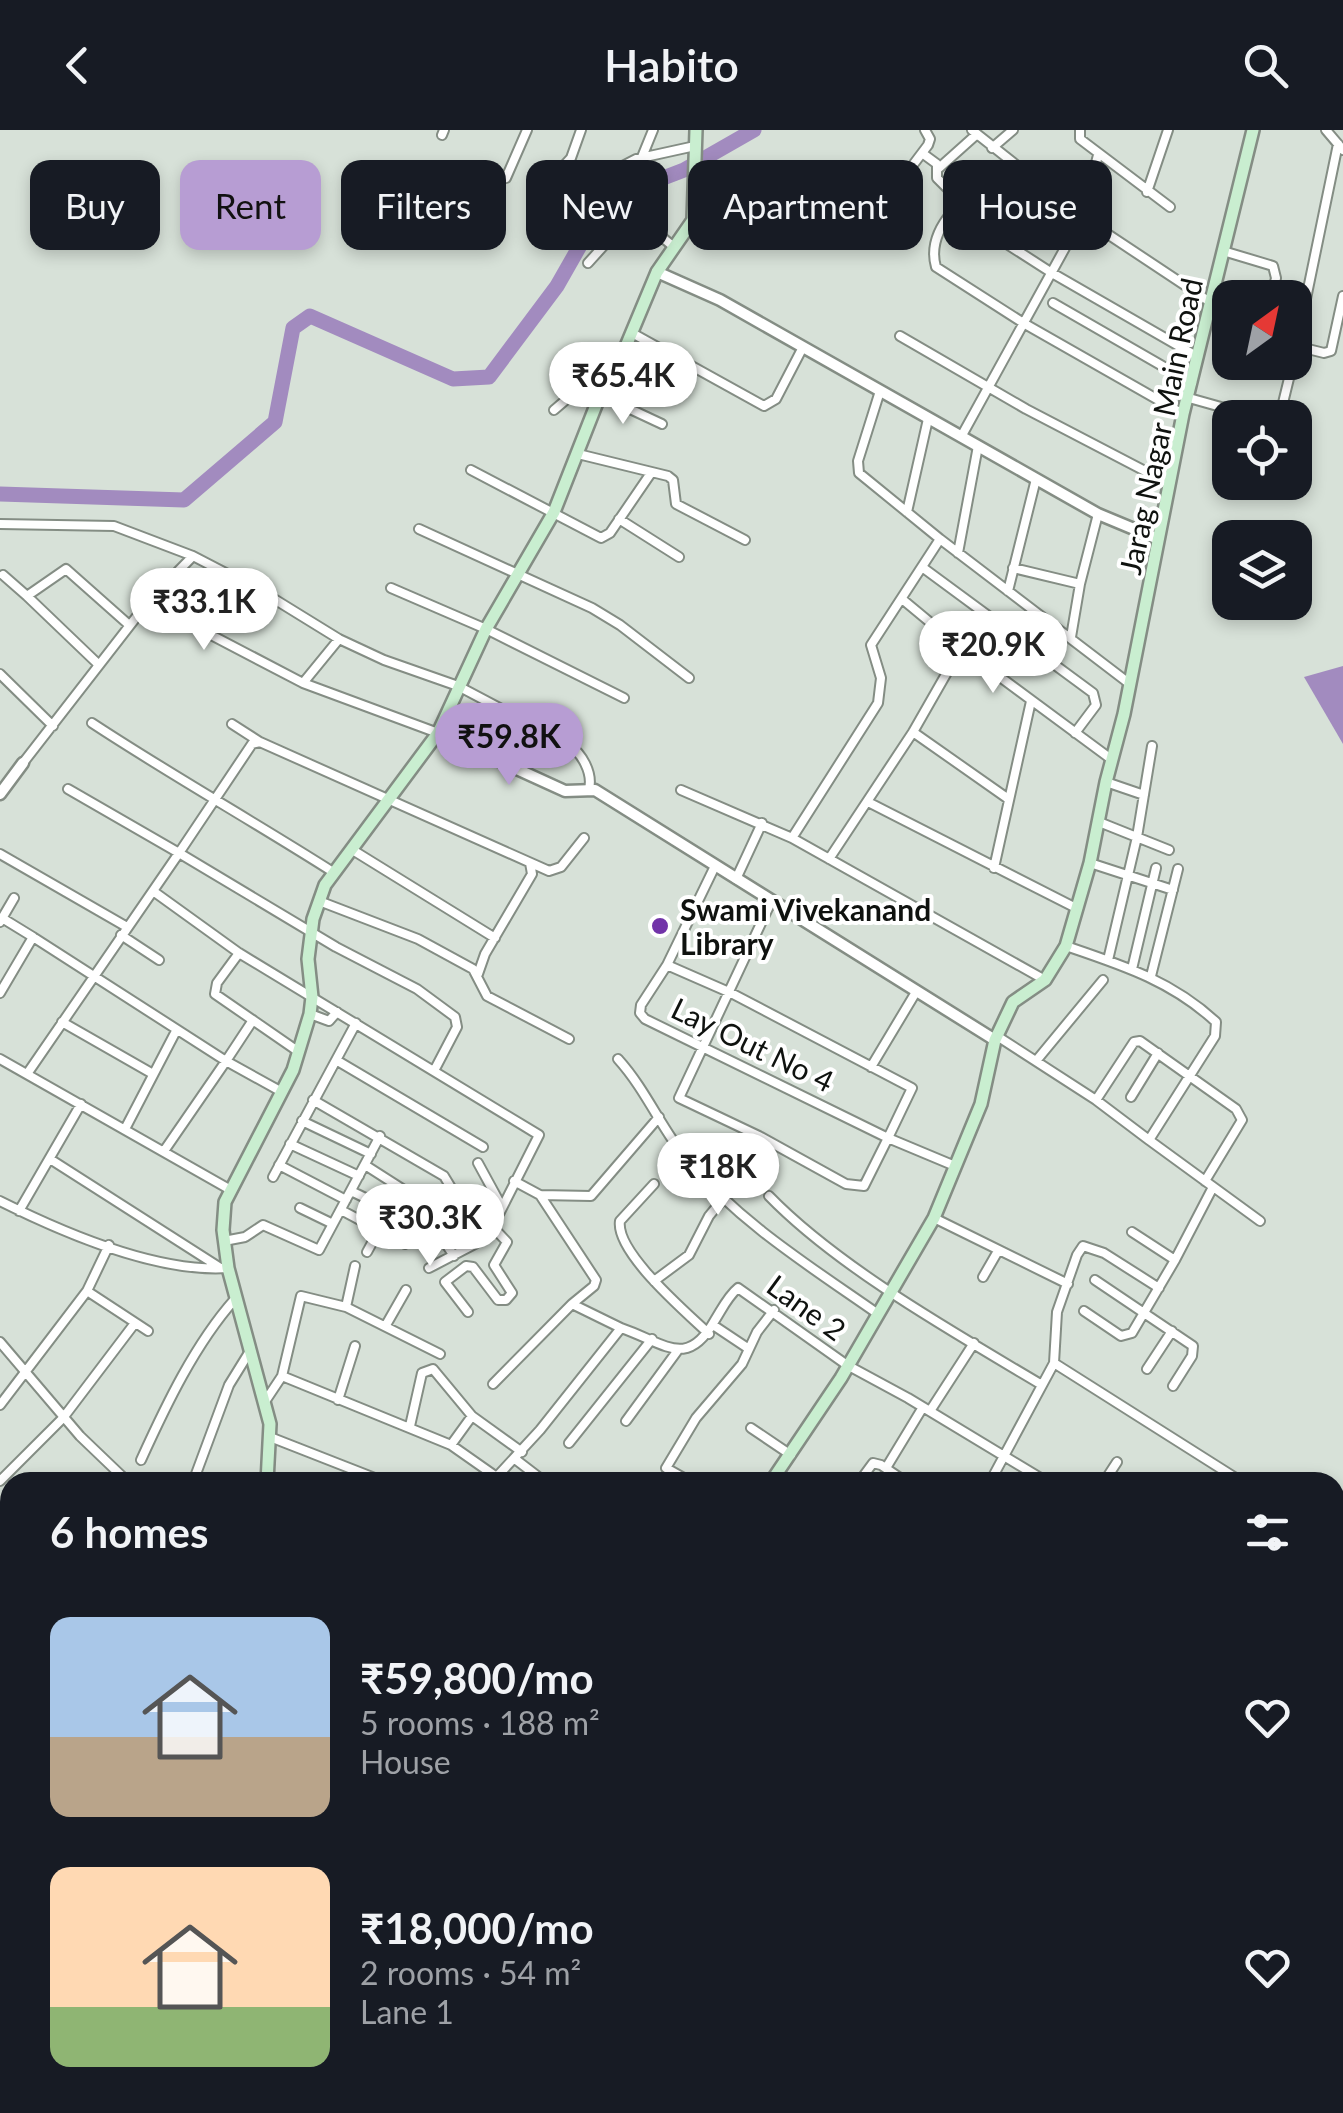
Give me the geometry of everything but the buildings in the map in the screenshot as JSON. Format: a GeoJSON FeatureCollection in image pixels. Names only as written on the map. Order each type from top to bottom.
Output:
{"type":"FeatureCollection","features":[{"type":"Feature","properties":{"kind":"main road"},"geometry":{"type":"LineString","coordinates":[[268,1472],[270,1437],[264,1403],[225,1268],[224,1202],[299,1052],[310,1014],[308,959],[319,901],[333,872],[438,734],[486,629],[554,512],[600,395],[624,351],[656,272],[690,228],[696,130]]}},
{"type":"Feature","properties":{"kind":"main road","name":"Jarag Nagar Main Road"},"geometry":{"type":"LineString","coordinates":[[779,1472],[848,1366],[934,1218],[981,1104],[996,1038],[1013,1002],[1045,980],[1066,946],[1090,862],[1184,414],[1252,130]]}},
{"type":"Feature","properties":{"kind":"street"},"geometry":{"type":"LineString","coordinates":[[506,178],[527,130]]}},
{"type":"Feature","properties":{"kind":"street"},"geometry":{"type":"LineString","coordinates":[[581,130],[568,163],[541,190],[541,199],[546,203],[642,157],[695,146]]}},
{"type":"Feature","properties":{"kind":"street"},"geometry":{"type":"LineString","coordinates":[[642,157],[653,130]]}},
{"type":"Feature","properties":{"kind":"street"},"geometry":{"type":"LineString","coordinates":[[917,160],[929,142],[925,130]]}},
{"type":"Feature","properties":{"kind":"street"},"geometry":{"type":"LineString","coordinates":[[992,148],[1013,130]]}},
{"type":"Feature","properties":{"kind":"street"},"geometry":{"type":"LineString","coordinates":[[1080,130],[1080,139],[1098,155],[1170,207]]}},
{"type":"Feature","properties":{"kind":"street"},"geometry":{"type":"LineString","coordinates":[[1146,192],[1168,130]]}},
{"type":"Feature","properties":{"kind":"street"},"geometry":{"type":"LineString","coordinates":[[1311,280],[1340,147],[1326,130]]}},
{"type":"Feature","properties":{"kind":"street"},"geometry":{"type":"LineString","coordinates":[[943,186],[936,173],[975,132],[1007,160]]}},
{"type":"Feature","properties":{"kind":"street"},"geometry":{"type":"LineString","coordinates":[[922,153],[939,168]]}},
{"type":"Feature","properties":{"kind":"street"},"geometry":{"type":"LineString","coordinates":[[1097,160],[1098,155]]}},
{"type":"Feature","properties":{"kind":"street"},"geometry":{"type":"LineString","coordinates":[[588,262],[627,220],[636,216],[674,247]]}},
{"type":"Feature","properties":{"kind":"street"},"geometry":{"type":"LineString","coordinates":[[943,228],[933,251],[936,267],[1025,324],[1184,414]]}},
{"type":"Feature","properties":{"kind":"street"},"geometry":{"type":"LineString","coordinates":[[1112,237],[1210,302]]}},
{"type":"Feature","properties":{"kind":"street"},"geometry":{"type":"LineString","coordinates":[[1020,250],[1052,273],[1198,357]]}},
{"type":"Feature","properties":{"kind":"street"},"geometry":{"type":"LineString","coordinates":[[961,437],[1064,250]]}},
{"type":"Feature","properties":{"kind":"street"},"geometry":{"type":"LineString","coordinates":[[1223,252],[1273,266],[1276,280]]}},
{"type":"Feature","properties":{"kind":"street"},"geometry":{"type":"LineString","coordinates":[[656,272],[720,300],[1098,514],[1158,540]]}},
{"type":"Feature","properties":{"kind":"street"},"geometry":{"type":"LineString","coordinates":[[1312,351],[1331,351],[1343,296]]}},
{"type":"Feature","properties":{"kind":"street"},"geometry":{"type":"LineString","coordinates":[[1052,303],[1192,384]]}},
{"type":"Feature","properties":{"kind":"street"},"geometry":{"type":"LineString","coordinates":[[632,333],[764,406],[776,400],[803,347]]}},
{"type":"Feature","properties":{"kind":"street"},"geometry":{"type":"LineString","coordinates":[[900,336],[1170,484]]}},
{"type":"Feature","properties":{"kind":"street"},"geometry":{"type":"LineString","coordinates":[[554,410],[624,351]]}},
{"type":"Feature","properties":{"kind":"street"},"geometry":{"type":"LineString","coordinates":[[1189,398],[1221,407],[1278,413],[1288,380]]}},
{"type":"Feature","properties":{"kind":"street"},"geometry":{"type":"LineString","coordinates":[[880,391],[858,461],[859,473],[1130,684]]}},
{"type":"Feature","properties":{"kind":"street"},"geometry":{"type":"LineString","coordinates":[[600,395],[662,424]]}},
{"type":"Feature","properties":{"kind":"street"},"geometry":{"type":"LineString","coordinates":[[907,512],[928,419]]}},
{"type":"Feature","properties":{"kind":"street"},"geometry":{"type":"LineString","coordinates":[[958,553],[978,446]]}},
{"type":"Feature","properties":{"kind":"street"},"geometry":{"type":"LineString","coordinates":[[578,454],[674,480],[676,504],[744,540]]}},
{"type":"Feature","properties":{"kind":"street"},"geometry":{"type":"LineString","coordinates":[[471,470],[600,538],[606,538],[651,473]]}},
{"type":"Feature","properties":{"kind":"street"},"geometry":{"type":"LineString","coordinates":[[1008,591],[1036,478]]}},
{"type":"Feature","properties":{"kind":"street"},"geometry":{"type":"LineString","coordinates":[[1071,637],[1098,514]]}},
{"type":"Feature","properties":{"kind":"street"},"geometry":{"type":"LineString","coordinates":[[620,519],[679,558]]}},
{"type":"Feature","properties":{"kind":"street"},"geometry":{"type":"LineString","coordinates":[[0,524],[114,526],[194,556],[339,638],[384,660],[458,686],[575,748],[591,778],[592,789]]}},
{"type":"Feature","properties":{"kind":"street"},"geometry":{"type":"LineString","coordinates":[[419,529],[517,571],[620,625],[689,678]]}},
{"type":"Feature","properties":{"kind":"street"},"geometry":{"type":"LineString","coordinates":[[792,838],[878,703],[881,678],[871,645],[940,539]]}},
{"type":"Feature","properties":{"kind":"street"},"geometry":{"type":"LineString","coordinates":[[0,794],[128,624],[194,556]]}},
{"type":"Feature","properties":{"kind":"street"},"geometry":{"type":"LineString","coordinates":[[922,567],[1093,694],[1096,705],[1075,733]]}},
{"type":"Feature","properties":{"kind":"street"},"geometry":{"type":"LineString","coordinates":[[1014,568],[1080,584]]}},
{"type":"Feature","properties":{"kind":"street"},"geometry":{"type":"LineString","coordinates":[[27,596],[66,569],[128,624]]}},
{"type":"Feature","properties":{"kind":"street"},"geometry":{"type":"LineString","coordinates":[[4,575],[98,664]]}},
{"type":"Feature","properties":{"kind":"street"},"geometry":{"type":"LineString","coordinates":[[390,588],[486,629],[624,698]]}},
{"type":"Feature","properties":{"kind":"street"},"geometry":{"type":"LineString","coordinates":[[902,598],[961,648],[1111,759]]}},
{"type":"Feature","properties":{"kind":"street"},"geometry":{"type":"LineString","coordinates":[[148,602],[303,683],[438,734],[565,791],[592,789],[618,803],[771,902],[1096,1100],[1260,1222]]}},
{"type":"Feature","properties":{"kind":"street"},"geometry":{"type":"LineString","coordinates":[[303,683],[339,638]]}},
{"type":"Feature","properties":{"kind":"street"},"geometry":{"type":"LineString","coordinates":[[828,860],[913,732],[961,648]]}},
{"type":"Feature","properties":{"kind":"street"},"geometry":{"type":"LineString","coordinates":[[0,674],[53,726]]}},
{"type":"Feature","properties":{"kind":"street"},"geometry":{"type":"LineString","coordinates":[[0,693],[8,682]]}},
{"type":"Feature","properties":{"kind":"street"},"geometry":{"type":"LineString","coordinates":[[994,868],[1031,701]]}},
{"type":"Feature","properties":{"kind":"street"},"geometry":{"type":"LineString","coordinates":[[92,724],[333,872]]}},
{"type":"Feature","properties":{"kind":"street"},"geometry":{"type":"LineString","coordinates":[[232,724],[260,742],[549,871],[562,867],[584,838]]}},
{"type":"Feature","properties":{"kind":"street"},"geometry":{"type":"LineString","coordinates":[[913,732],[1008,798]]}},
{"type":"Feature","properties":{"kind":"street"},"geometry":{"type":"LineString","coordinates":[[28,1074],[252,744],[260,742]]}},
{"type":"Feature","properties":{"kind":"street"},"geometry":{"type":"LineString","coordinates":[[1108,960],[1137,837],[1152,746]]}},
{"type":"Feature","properties":{"kind":"street"},"geometry":{"type":"LineString","coordinates":[[1106,782],[1144,795]]}},
{"type":"Feature","properties":{"kind":"street"},"geometry":{"type":"LineString","coordinates":[[68,789],[312,933],[417,989],[454,1017],[456,1027],[434,1069]]}},
{"type":"Feature","properties":{"kind":"street"},"geometry":{"type":"LineString","coordinates":[[682,790],[792,838],[1045,980]]}},
{"type":"Feature","properties":{"kind":"street"},"geometry":{"type":"LineString","coordinates":[[868,802],[1078,909]]}},
{"type":"Feature","properties":{"kind":"street"},"geometry":{"type":"LineString","coordinates":[[1099,822],[1170,850]]}},
{"type":"Feature","properties":{"kind":"street"},"geometry":{"type":"LineString","coordinates":[[736,879],[762,823]]}},
{"type":"Feature","properties":{"kind":"street"},"geometry":{"type":"LineString","coordinates":[[351,849],[495,938]]}},
{"type":"Feature","properties":{"kind":"street"},"geometry":{"type":"LineString","coordinates":[[0,854],[124,931],[160,960]]}},
{"type":"Feature","properties":{"kind":"street"},"geometry":{"type":"LineString","coordinates":[[1090,862],[1173,890]]}},
{"type":"Feature","properties":{"kind":"street"},"geometry":{"type":"LineString","coordinates":[[478,974],[534,865]]}},
{"type":"Feature","properties":{"kind":"street","name":"Lay Out No 4"},"geometry":{"type":"LineString","coordinates":[[715,866],[667,965],[641,1005],[640,1013],[645,1020],[888,1138],[955,1166]]}},
{"type":"Feature","properties":{"kind":"street"},"geometry":{"type":"LineString","coordinates":[[1132,969],[1156,868]]}},
{"type":"Feature","properties":{"kind":"street"},"geometry":{"type":"LineString","coordinates":[[1151,976],[1178,869]]}},
{"type":"Feature","properties":{"kind":"street"},"geometry":{"type":"LineString","coordinates":[[153,891],[238,953],[539,1134],[520,1184],[502,1207],[496,1230]]}},
{"type":"Feature","properties":{"kind":"street"},"geometry":{"type":"LineString","coordinates":[[14,898],[1,920],[226,1062],[282,1092]]}},
{"type":"Feature","properties":{"kind":"street"},"geometry":{"type":"LineString","coordinates":[[319,901],[418,939],[478,974],[487,996],[569,1039]]}},
{"type":"Feature","properties":{"kind":"street"},"geometry":{"type":"LineString","coordinates":[[667,965],[731,993],[912,1088],[864,1186],[846,1184],[680,1098],[731,993],[771,902]]}},
{"type":"Feature","properties":{"kind":"street"},"geometry":{"type":"LineString","coordinates":[[0,993],[33,938]]}},
{"type":"Feature","properties":{"kind":"street"},"geometry":{"type":"LineString","coordinates":[[1066,946],[1151,976],[1196,1004],[1216,1022],[1215,1036],[1148,1140]]}},
{"type":"Feature","properties":{"kind":"street"},"geometry":{"type":"LineString","coordinates":[[238,953],[217,983],[215,994],[299,1052]]}},
{"type":"Feature","properties":{"kind":"street"},"geometry":{"type":"LineString","coordinates":[[1036,1061],[1103,980]]}},
{"type":"Feature","properties":{"kind":"street"},"geometry":{"type":"LineString","coordinates":[[871,1068],[916,992]]}},
{"type":"Feature","properties":{"kind":"street"},"geometry":{"type":"LineString","coordinates":[[310,1014],[329,1021],[337,1012]]}},
{"type":"Feature","properties":{"kind":"street"},"geometry":{"type":"LineString","coordinates":[[164,1151],[253,1020]]}},
{"type":"Feature","properties":{"kind":"street"},"geometry":{"type":"LineString","coordinates":[[62,1022],[153,1074]]}},
{"type":"Feature","properties":{"kind":"street"},"geometry":{"type":"LineString","coordinates":[[273,1177],[356,1023]]}},
{"type":"Feature","properties":{"kind":"street"},"geometry":{"type":"LineString","coordinates":[[125,1129],[176,1031]]}},
{"type":"Feature","properties":{"kind":"street"},"geometry":{"type":"LineString","coordinates":[[1084,1311],[1126,1336],[1132,1333],[1175,1260],[1242,1117],[1145,1042],[1134,1042],[1096,1100]]}},
{"type":"Feature","properties":{"kind":"street"},"geometry":{"type":"LineString","coordinates":[[1132,1097],[1158,1053]]}},
{"type":"Feature","properties":{"kind":"street"},"geometry":{"type":"LineString","coordinates":[[0,1059],[229,1189]]}},
{"type":"Feature","properties":{"kind":"street"},"geometry":{"type":"LineString","coordinates":[[618,1059],[646,1094],[688,1160],[723,1198],[780,1245],[878,1314]]}},
{"type":"Feature","properties":{"kind":"street"},"geometry":{"type":"LineString","coordinates":[[336,1060],[483,1147]]}},
{"type":"Feature","properties":{"kind":"street"},"geometry":{"type":"LineString","coordinates":[[314,1100],[444,1176],[481,1237]]}},
{"type":"Feature","properties":{"kind":"street"},"geometry":{"type":"LineString","coordinates":[[20,1211],[81,1104]]}},
{"type":"Feature","properties":{"kind":"street"},"geometry":{"type":"LineString","coordinates":[[520,1184],[540,1195],[591,1196],[659,1117]]}},
{"type":"Feature","properties":{"kind":"street"},"geometry":{"type":"LineString","coordinates":[[302,1120],[370,1154]]}},
{"type":"Feature","properties":{"kind":"street"},"geometry":{"type":"LineString","coordinates":[[224,1241],[246,1237],[262,1225],[319,1250],[380,1136]]}},
{"type":"Feature","properties":{"kind":"street"},"geometry":{"type":"LineString","coordinates":[[746,1160],[759,1136]]}},
{"type":"Feature","properties":{"kind":"street"},"geometry":{"type":"LineString","coordinates":[[290,1144],[359,1176]]}},
{"type":"Feature","properties":{"kind":"street"},"geometry":{"type":"LineString","coordinates":[[50,1159],[225,1268]]}},
{"type":"Feature","properties":{"kind":"street"},"geometry":{"type":"LineString","coordinates":[[478,1163],[502,1207]]}},
{"type":"Feature","properties":{"kind":"street"},"geometry":{"type":"LineString","coordinates":[[279,1165],[346,1200]]}},
{"type":"Feature","properties":{"kind":"street"},"geometry":{"type":"LineString","coordinates":[[365,1165],[415,1197],[458,1262]]}},
{"type":"Feature","properties":{"kind":"street"},"geometry":{"type":"LineString","coordinates":[[654,1184],[618,1226],[620,1236],[654,1281],[711,1330],[749,1349]]}},
{"type":"Feature","properties":{"kind":"street"},"geometry":{"type":"LineString","coordinates":[[351,1190],[386,1208]]}},
{"type":"Feature","properties":{"kind":"street"},"geometry":{"type":"LineString","coordinates":[[493,1384],[596,1280],[540,1195]]}},
{"type":"Feature","properties":{"kind":"street"},"geometry":{"type":"LineString","coordinates":[[769,1196],[833,1250],[891,1291],[1042,1384]]}},
{"type":"Feature","properties":{"kind":"street"},"geometry":{"type":"LineString","coordinates":[[654,1281],[689,1255],[723,1198]]}},
{"type":"Feature","properties":{"kind":"street"},"geometry":{"type":"LineString","coordinates":[[0,1201],[109,1246],[166,1263],[225,1268]]}},
{"type":"Feature","properties":{"kind":"street"},"geometry":{"type":"LineString","coordinates":[[300,1208],[334,1224]]}},
{"type":"Feature","properties":{"kind":"street"},"geometry":{"type":"LineString","coordinates":[[341,1210],[405,1244]]}},
{"type":"Feature","properties":{"kind":"street"},"geometry":{"type":"LineString","coordinates":[[934,1218],[1068,1284]]}},
{"type":"Feature","properties":{"kind":"street"},"geometry":{"type":"LineString","coordinates":[[367,1252],[379,1230]]}},
{"type":"Feature","properties":{"kind":"street"},"geometry":{"type":"LineString","coordinates":[[468,1312],[445,1285],[446,1279],[481,1237],[496,1230]]}},
{"type":"Feature","properties":{"kind":"street"},"geometry":{"type":"LineString","coordinates":[[430,1268],[458,1262],[469,1264],[498,1300],[506,1300],[512,1290],[494,1265],[507,1242],[496,1230]]}},
{"type":"Feature","properties":{"kind":"street"},"geometry":{"type":"LineString","coordinates":[[1132,1232],[1175,1260]]}},
{"type":"Feature","properties":{"kind":"street"},"geometry":{"type":"LineString","coordinates":[[0,1405],[87,1291],[109,1246]]}},
{"type":"Feature","properties":{"kind":"street"},"geometry":{"type":"LineString","coordinates":[[995,1472],[1054,1362],[1057,1312],[1076,1254],[1083,1246],[1099,1250],[1159,1288]]}},
{"type":"Feature","properties":{"kind":"street"},"geometry":{"type":"LineString","coordinates":[[983,1277],[998,1251]]}},
{"type":"Feature","properties":{"kind":"street"},"geometry":{"type":"LineString","coordinates":[[346,1308],[354,1266]]}},
{"type":"Feature","properties":{"kind":"street"},"geometry":{"type":"LineString","coordinates":[[1095,1280],[1193,1346],[1194,1351],[1173,1386]]}},
{"type":"Feature","properties":{"kind":"street","name":"Lane 2"},"geometry":{"type":"LineString","coordinates":[[711,1330],[738,1288],[848,1366],[1030,1472]]}},
{"type":"Feature","properties":{"kind":"street"},"geometry":{"type":"LineString","coordinates":[[386,1325],[406,1290]]}},
{"type":"Feature","properties":{"kind":"street"},"geometry":{"type":"LineString","coordinates":[[87,1291],[148,1332]]}},
{"type":"Feature","properties":{"kind":"street"},"geometry":{"type":"LineString","coordinates":[[264,1403],[282,1376],[301,1296],[346,1308],[440,1354]]}},
{"type":"Feature","properties":{"kind":"street"},"geometry":{"type":"LineString","coordinates":[[141,1460],[189,1368],[235,1299]]}},
{"type":"Feature","properties":{"kind":"street"},"geometry":{"type":"LineString","coordinates":[[572,1304],[678,1350],[693,1349],[711,1330]]}},
{"type":"Feature","properties":{"kind":"street"},"geometry":{"type":"LineString","coordinates":[[673,1472],[666,1468],[696,1418],[742,1364],[774,1310]]}},
{"type":"Feature","properties":{"kind":"street"},"geometry":{"type":"LineString","coordinates":[[10,1472],[63,1418],[135,1323]]}},
{"type":"Feature","properties":{"kind":"street"},"geometry":{"type":"LineString","coordinates":[[503,1472],[622,1328]]}},
{"type":"Feature","properties":{"kind":"street"},"geometry":{"type":"LineString","coordinates":[[1147,1369],[1172,1330]]}},
{"type":"Feature","properties":{"kind":"street"},"geometry":{"type":"LineString","coordinates":[[569,1444],[652,1338]]}},
{"type":"Feature","properties":{"kind":"street"},"geometry":{"type":"LineString","coordinates":[[0,1342],[63,1418],[118,1472]]}},
{"type":"Feature","properties":{"kind":"street"},"geometry":{"type":"LineString","coordinates":[[886,1468],[974,1343]]}},
{"type":"Feature","properties":{"kind":"street"},"geometry":{"type":"LineString","coordinates":[[338,1400],[354,1346]]}},
{"type":"Feature","properties":{"kind":"street"},"geometry":{"type":"LineString","coordinates":[[626,1421],[678,1350]]}},
{"type":"Feature","properties":{"kind":"street"},"geometry":{"type":"LineString","coordinates":[[197,1472],[229,1385],[250,1352]]}},
{"type":"Feature","properties":{"kind":"street"},"geometry":{"type":"LineString","coordinates":[[1054,1362],[1226,1472]]}},
{"type":"Feature","properties":{"kind":"street"},"geometry":{"type":"LineString","coordinates":[[410,1426],[422,1373],[428,1368],[439,1373],[472,1416],[535,1472]]}},
{"type":"Feature","properties":{"kind":"street"},"geometry":{"type":"LineString","coordinates":[[282,1376],[451,1445],[485,1472]]}},
{"type":"Feature","properties":{"kind":"street"},"geometry":{"type":"LineString","coordinates":[[451,1445],[472,1416]]}},
{"type":"Feature","properties":{"kind":"street"},"geometry":{"type":"LineString","coordinates":[[751,1428],[791,1456]]}},
{"type":"Feature","properties":{"kind":"street"},"geometry":{"type":"LineString","coordinates":[[270,1437],[359,1472]]}},
{"type":"Feature","properties":{"kind":"street"},"geometry":{"type":"LineString","coordinates":[[1110,1472],[1117,1462]]}},
{"type":"Feature","properties":{"kind":"street"},"geometry":{"type":"LineString","coordinates":[[866,1472],[873,1463],[892,1472]]}},
{"type":"Feature","properties":{"kind":"shaded area"},"geometry":{"type":"Polygon","coordinates":[[[1343,666],[1343,744],[1304,677],[1343,666]]]}},
{"type":"Feature","properties":{"kind":"waterway"},"geometry":{"type":"LineString","coordinates":[[0,494],[184,500],[275,422],[293,328],[310,316],[453,379],[489,377],[557,286],[606,200],[684,170],[754,130]]}},
{"type":"Feature","properties":{"kind":"place","name":"Swami Vivekanand Library"},"geometry":{"type":"Point","coordinates":[660,926]}}]}
